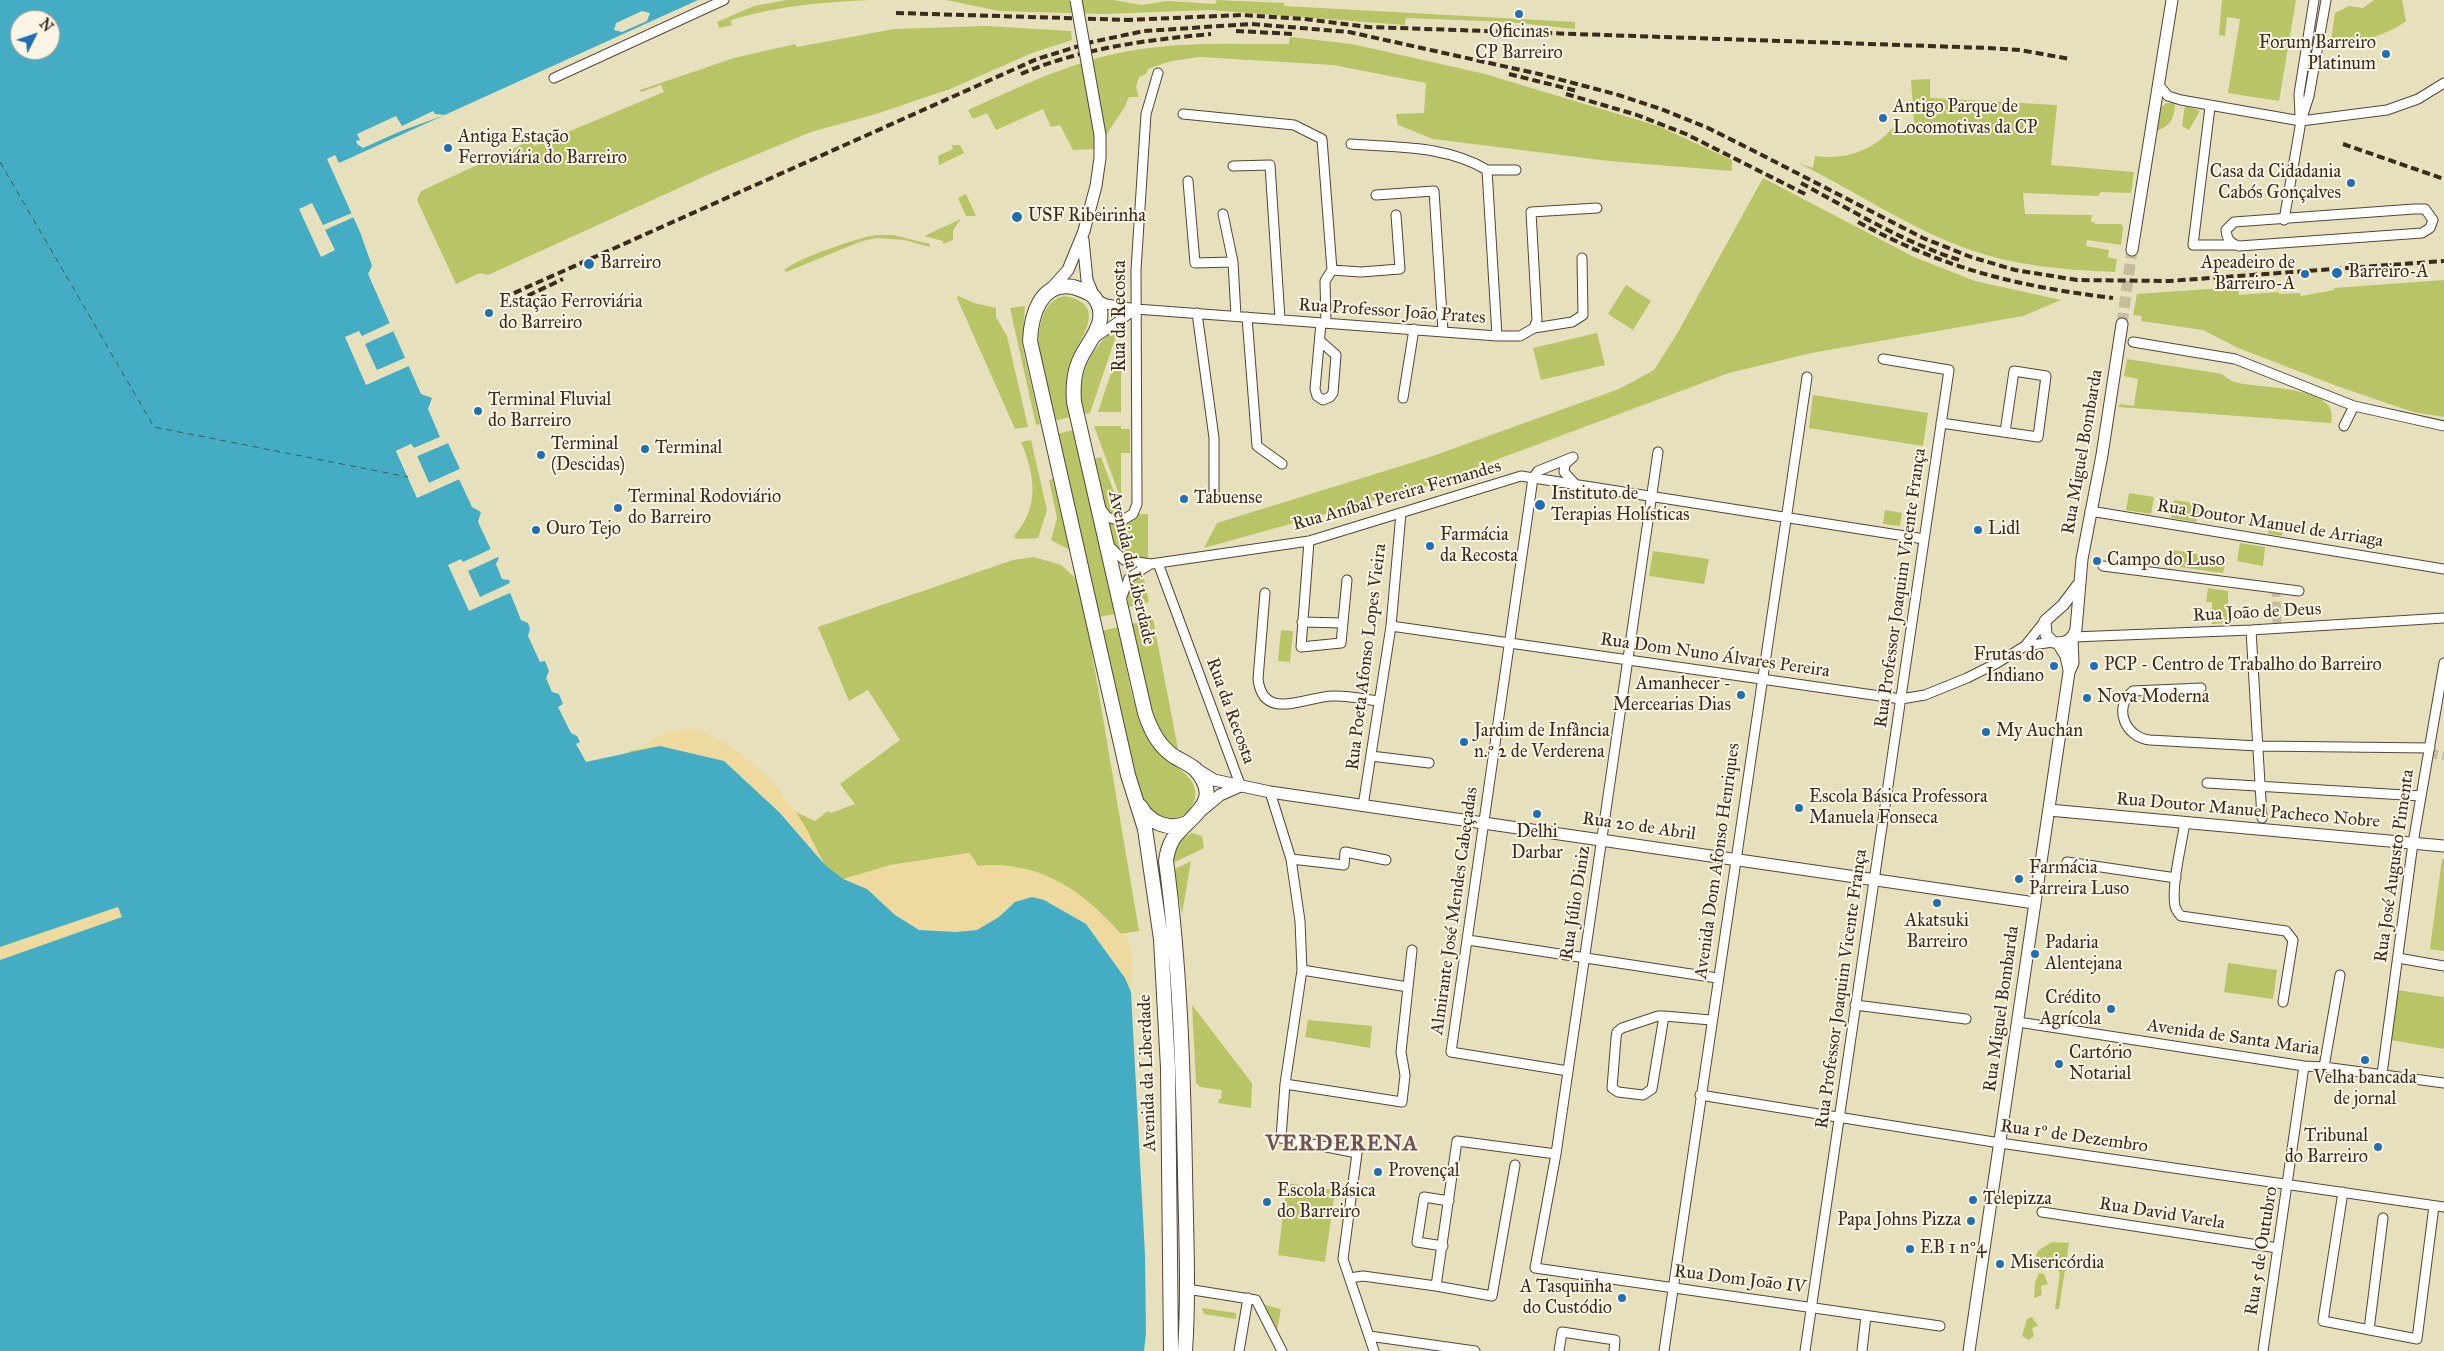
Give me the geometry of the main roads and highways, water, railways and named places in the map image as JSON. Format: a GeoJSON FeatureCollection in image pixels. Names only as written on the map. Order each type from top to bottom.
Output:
{"type":"FeatureCollection","features":[{"type":"Feature","properties":{"kind":"main road","name":"Avenida da Liberdade"},"geometry":{"type":"LineString","coordinates":[[1171,1351],[1171,1224],[1164,978],[1161,939],[1145,828],[1134,796],[1032,360],[1030,342],[1032,319],[1038,302],[1048,292],[1068,286],[1078,288],[1094,297],[1100,314],[1100,322],[1091,342],[1078,362],[1073,391],[1120,604],[1149,724],[1155,737],[1168,752],[1192,766],[1205,784],[1206,793],[1202,810],[1187,823],[1168,848],[1166,861],[1176,941],[1182,1054],[1187,1288],[1186,1351]]}},
{"type":"Feature","properties":{"kind":"main road","name":"Avenida da Liberdade"},"geometry":{"type":"LineString","coordinates":[[1134,796],[1150,819],[1171,827],[1187,823]]}},
{"type":"Feature","properties":{"kind":"water"},"geometry":{"type":"Polygon","coordinates":[[[0,0],[698,0],[339,163],[335,155],[327,159],[360,232],[372,266],[368,274],[421,394],[432,398],[428,409],[440,437],[414,448],[411,444],[396,451],[417,497],[459,479],[472,507],[481,512],[478,522],[495,558],[499,558],[496,564],[502,579],[509,580],[510,583],[507,585],[521,620],[528,623],[530,629],[528,636],[540,662],[545,661],[549,671],[546,678],[552,692],[559,694],[563,704],[558,707],[571,733],[577,736],[580,742],[576,744],[586,762],[660,746],[724,761],[780,813],[825,865],[843,879],[867,889],[895,915],[919,930],[956,932],[977,930],[999,917],[1015,902],[1032,897],[1044,900],[1086,924],[1125,978],[1131,992],[1145,1255],[1146,1334],[1144,1351],[0,1351],[0,960],[122,917],[118,907],[0,947],[0,0]]]}},
{"type":"Feature","properties":{"kind":"water"},"geometry":{"type":"Polygon","coordinates":[[[448,443],[460,469],[429,483],[417,456],[448,443]]]}},
{"type":"Feature","properties":{"kind":"tunnel"},"geometry":{"type":"LineString","coordinates":[[2122,324],[2132,250]]}},
{"type":"Feature","properties":{"kind":"tunnel"},"geometry":{"type":"LineString","coordinates":[[2276,588],[2277,629]]}},
{"type":"Feature","properties":{"kind":"tunnel"},"geometry":{"type":"LineString","coordinates":[[2429,753],[2444,756]]}},
{"type":"Feature","properties":{"kind":"railway"},"geometry":{"type":"LineString","coordinates":[[896,13],[1132,20]]}},
{"type":"Feature","properties":{"kind":"railway"},"geometry":{"type":"LineString","coordinates":[[1125,20],[1243,15],[1304,19],[1368,27],[1988,48],[2020,50],[2070,59]]}},
{"type":"Feature","properties":{"kind":"railway"},"geometry":{"type":"LineString","coordinates":[[503,298],[1037,59],[1092,42],[1144,31],[1252,24],[1349,32],[1539,74],[1615,94],[1661,109],[1708,128],[1923,238],[1971,257],[2015,270],[2077,280],[2169,281],[2444,261]]}},
{"type":"Feature","properties":{"kind":"railway"},"geometry":{"type":"LineString","coordinates":[[1236,31],[1294,34]]}},
{"type":"Feature","properties":{"kind":"railway"},"geometry":{"type":"LineString","coordinates":[[1021,74],[1067,58],[1114,46],[1211,34]]}},
{"type":"Feature","properties":{"kind":"railway"},"geometry":{"type":"LineString","coordinates":[[1509,74],[1577,91]]}},
{"type":"Feature","properties":{"kind":"railway"},"geometry":{"type":"LineString","coordinates":[[1566,94],[1637,115],[1686,134],[1807,195]]}},
{"type":"Feature","properties":{"kind":"railway"},"geometry":{"type":"LineString","coordinates":[[2343,144],[2444,179]]}},
{"type":"Feature","properties":{"kind":"railway"},"geometry":{"type":"LineString","coordinates":[[1801,183],[1900,236],[1921,246],[1963,261]]}},
{"type":"Feature","properties":{"kind":"railway"},"geometry":{"type":"LineString","coordinates":[[1858,222],[1951,264],[2044,288],[2113,298]]}},
{"type":"Feature","properties":{"kind":"railway"},"geometry":{"type":"LineString","coordinates":[[506,306],[563,279]]}},
{"type":"Feature","properties":{"kind":"place","name":"Oficinas CP Barreiro"},"geometry":{"type":"Point","coordinates":[1519,14]}},
{"type":"Feature","properties":{"kind":"place","name":"Forum Barreiro Platinum"},"geometry":{"type":"Point","coordinates":[2386,54]}},
{"type":"Feature","properties":{"kind":"place","name":"Antigo Parque de Locomotivas da CP"},"geometry":{"type":"Point","coordinates":[1883,118]}},
{"type":"Feature","properties":{"kind":"place","name":"Antiga Estação Ferroviária do Barreiro"},"geometry":{"type":"Point","coordinates":[448,148]}},
{"type":"Feature","properties":{"kind":"place","name":"Casa da Cidadania Cabós Gonçalves"},"geometry":{"type":"Point","coordinates":[2351,183]}},
{"type":"Feature","properties":{"kind":"place","name":"USF Ribeirinha"},"geometry":{"type":"Point","coordinates":[1017,217]}},
{"type":"Feature","properties":{"kind":"place","name":"Barreiro"},"geometry":{"type":"Point","coordinates":[589,264]}},
{"type":"Feature","properties":{"kind":"place","name":"Barreiro-A"},"geometry":{"type":"Point","coordinates":[2337,273]}},
{"type":"Feature","properties":{"kind":"place","name":"Apeadeiro de Barreiro-A"},"geometry":{"type":"Point","coordinates":[2305,274]}},
{"type":"Feature","properties":{"kind":"place","name":"Estação Ferroviária do Barreiro"},"geometry":{"type":"Point","coordinates":[489,313]}},
{"type":"Feature","properties":{"kind":"place","name":"Terminal Fluvial do Barreiro"},"geometry":{"type":"Point","coordinates":[478,411]}},
{"type":"Feature","properties":{"kind":"place","name":"Terminal"},"geometry":{"type":"Point","coordinates":[645,449]}},
{"type":"Feature","properties":{"kind":"place","name":"Terminal (Descidas)"},"geometry":{"type":"Point","coordinates":[541,455]}},
{"type":"Feature","properties":{"kind":"place","name":"Tabuense"},"geometry":{"type":"Point","coordinates":[1184,499]}},
{"type":"Feature","properties":{"kind":"place","name":"Instituto de Terapias Holísticas"},"geometry":{"type":"Point","coordinates":[1540,505]}},
{"type":"Feature","properties":{"kind":"place","name":"Terminal Rodoviário do Barreiro"},"geometry":{"type":"Point","coordinates":[618,508]}},
{"type":"Feature","properties":{"kind":"place","name":"Ouro Tejo"},"geometry":{"type":"Point","coordinates":[536,530]}},
{"type":"Feature","properties":{"kind":"place","name":"Lidl"},"geometry":{"type":"Point","coordinates":[1978,530]}},
{"type":"Feature","properties":{"kind":"place","name":"Farmácia da Recosta"},"geometry":{"type":"Point","coordinates":[1430,546]}},
{"type":"Feature","properties":{"kind":"place","name":"Campo do Luso"},"geometry":{"type":"Point","coordinates":[2097,561]}},
{"type":"Feature","properties":{"kind":"place","name":"Frutas do Indiano"},"geometry":{"type":"Point","coordinates":[2054,666]}},
{"type":"Feature","properties":{"kind":"place","name":"PCP - Centro de Trabalho do Barreiro"},"geometry":{"type":"Point","coordinates":[2094,666]}},
{"type":"Feature","properties":{"kind":"place","name":"Amanhecer - Mercearias Dias"},"geometry":{"type":"Point","coordinates":[1741,695]}},
{"type":"Feature","properties":{"kind":"place","name":"Nova Moderna"},"geometry":{"type":"Point","coordinates":[2087,698]}},
{"type":"Feature","properties":{"kind":"place","name":"My Auchan"},"geometry":{"type":"Point","coordinates":[1986,732]}},
{"type":"Feature","properties":{"kind":"place","name":"Jardim de Infância n.º 2 de Verderena"},"geometry":{"type":"Point","coordinates":[1464,742]}},
{"type":"Feature","properties":{"kind":"place","name":"Escola Básica Professora Manuela Fonseca"},"geometry":{"type":"Point","coordinates":[1799,808]}},
{"type":"Feature","properties":{"kind":"place","name":"Delhi Darbar"},"geometry":{"type":"Point","coordinates":[1537,814]}},
{"type":"Feature","properties":{"kind":"place","name":"Farmácia Parreira Luso"},"geometry":{"type":"Point","coordinates":[2019,879]}},
{"type":"Feature","properties":{"kind":"place","name":"Akatsuki Barreiro"},"geometry":{"type":"Point","coordinates":[1937,903]}},
{"type":"Feature","properties":{"kind":"place","name":"Padaria Alentejana"},"geometry":{"type":"Point","coordinates":[2035,954]}},
{"type":"Feature","properties":{"kind":"place","name":"Crédito Agrícola"},"geometry":{"type":"Point","coordinates":[2111,1009]}},
{"type":"Feature","properties":{"kind":"place","name":"Velha bancada de jornal"},"geometry":{"type":"Point","coordinates":[2365,1060]}},
{"type":"Feature","properties":{"kind":"place","name":"Cartório Notarial"},"geometry":{"type":"Point","coordinates":[2059,1064]}},
{"type":"Feature","properties":{"kind":"place","name":"Tribunal do Barreiro"},"geometry":{"type":"Point","coordinates":[2378,1147]}},
{"type":"Feature","properties":{"kind":"place","name":"Provençal"},"geometry":{"type":"Point","coordinates":[1378,1172]}},
{"type":"Feature","properties":{"kind":"place","name":"Telepizza"},"geometry":{"type":"Point","coordinates":[1973,1200]}},
{"type":"Feature","properties":{"kind":"place","name":"Escola Básica do Barreiro"},"geometry":{"type":"Point","coordinates":[1267,1202]}},
{"type":"Feature","properties":{"kind":"place","name":"Papa Johns Pizza"},"geometry":{"type":"Point","coordinates":[1971,1221]}},
{"type":"Feature","properties":{"kind":"place","name":"EB 1 nº4"},"geometry":{"type":"Point","coordinates":[1910,1249]}},
{"type":"Feature","properties":{"kind":"place","name":"Misericórdia"},"geometry":{"type":"Point","coordinates":[2000,1264]}},
{"type":"Feature","properties":{"kind":"place","name":"A Tasquinha do Custódio"},"geometry":{"type":"Point","coordinates":[1622,1298]}},
{"type":"Feature","properties":{"kind":"district","name":"VERDERENA"},"geometry":{"type":"Point","coordinates":[1342,1145]}}]}
